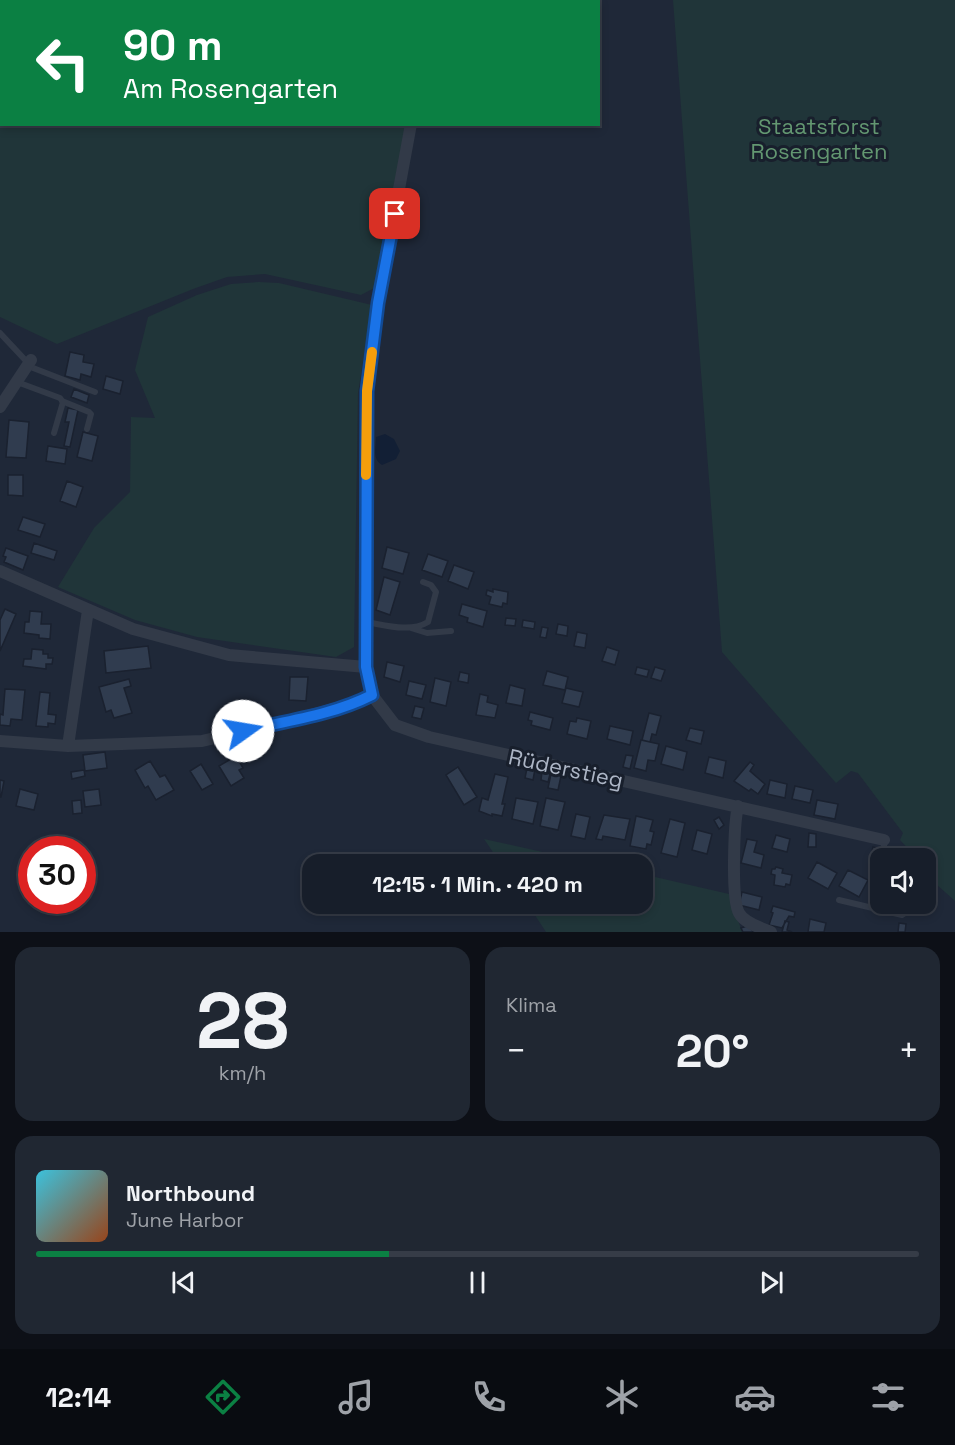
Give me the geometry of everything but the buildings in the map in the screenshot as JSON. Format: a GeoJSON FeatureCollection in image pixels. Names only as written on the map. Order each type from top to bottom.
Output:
{"type":"FeatureCollection","features":[{"type":"Feature","properties":{"kind":"street"},"geometry":{"type":"LineString","coordinates":[[0,741],[68,746],[202,741],[315,714],[358,702],[372,695],[366,667],[367,391],[378,303],[411,126]]}},
{"type":"Feature","properties":{"kind":"street"},"geometry":{"type":"LineString","coordinates":[[0,407],[29,363]]}},
{"type":"Feature","properties":{"kind":"street"},"geometry":{"type":"LineString","coordinates":[[0,571],[133,629],[229,656],[366,667]]}},
{"type":"Feature","properties":{"kind":"street"},"geometry":{"type":"LineString","coordinates":[[68,746],[88,610]]}},
{"type":"Feature","properties":{"kind":"street","name":"Rüderstieg"},"geometry":{"type":"LineString","coordinates":[[372,695],[394,725],[429,737],[884,840]]}},
{"type":"Feature","properties":{"kind":"street"},"geometry":{"type":"LineString","coordinates":[[738,806],[734,898],[742,917],[771,932]]}},
{"type":"Feature","properties":{"kind":"lane"},"geometry":{"type":"LineString","coordinates":[[0,333],[29,363],[95,392]]}},
{"type":"Feature","properties":{"kind":"lane"},"geometry":{"type":"LineString","coordinates":[[0,345],[6,340]]}},
{"type":"Feature","properties":{"kind":"lane"},"geometry":{"type":"LineString","coordinates":[[16,382],[60,398],[62,401],[89,412],[87,429]]}},
{"type":"Feature","properties":{"kind":"lane"},"geometry":{"type":"LineString","coordinates":[[54,433],[62,401]]}},
{"type":"Feature","properties":{"kind":"lane"},"geometry":{"type":"LineString","coordinates":[[411,628],[428,622],[436,596],[435,588],[423,582]]}},
{"type":"Feature","properties":{"kind":"lane"},"geometry":{"type":"LineString","coordinates":[[366,622],[411,628],[427,633],[452,631]]}},
{"type":"Feature","properties":{"kind":"lane"},"geometry":{"type":"LineString","coordinates":[[884,840],[885,848]]}},
{"type":"Feature","properties":{"kind":"lane"},"geometry":{"type":"LineString","coordinates":[[839,900],[870,907]]}},
{"type":"Feature","properties":{"kind":"green space","name":"Staatsforst Rosengarten"},"geometry":{"type":"Polygon","coordinates":[[[673,0],[955,0],[955,901],[936,884],[936,848],[908,848],[900,840],[903,833],[858,773],[851,771],[836,783],[722,652],[673,0]]]}},
{"type":"Feature","properties":{"kind":"green space"},"geometry":{"type":"Polygon","coordinates":[[[0,126],[406,126],[376,287],[361,295],[265,274],[227,277],[57,344],[0,317],[0,126]]]}},
{"type":"Feature","properties":{"kind":"green space"},"geometry":{"type":"Polygon","coordinates":[[[279,283],[372,305],[358,393],[354,647],[336,657],[197,637],[135,620],[58,587],[94,528],[130,492],[131,417],[155,418],[135,370],[148,317],[197,295],[231,284],[279,283]]]}},
{"type":"Feature","properties":{"kind":"green space"},"geometry":{"type":"Polygon","coordinates":[[[484,839],[551,854],[494,854],[484,839]]]}},
{"type":"Feature","properties":{"kind":"green space"},"geometry":{"type":"Polygon","coordinates":[[[653,877],[729,894],[742,932],[546,932],[534,914],[653,914],[653,877]]]}},
{"type":"Feature","properties":{"kind":"water"},"geometry":{"type":"Polygon","coordinates":[[[385,434],[394,439],[400,451],[396,459],[382,465],[376,456],[376,437],[385,434]]]}},
{"type":"Feature","properties":{"kind":"slow traffic"},"geometry":{"type":"LineString","coordinates":[[366,475],[367,391],[372,352]]}},
{"type":"Feature","properties":{"kind":"route"},"geometry":{"type":"LineString","coordinates":[[243,731],[315,714],[358,702],[372,695],[366,667],[367,391],[378,303],[395,214]]}}]}
